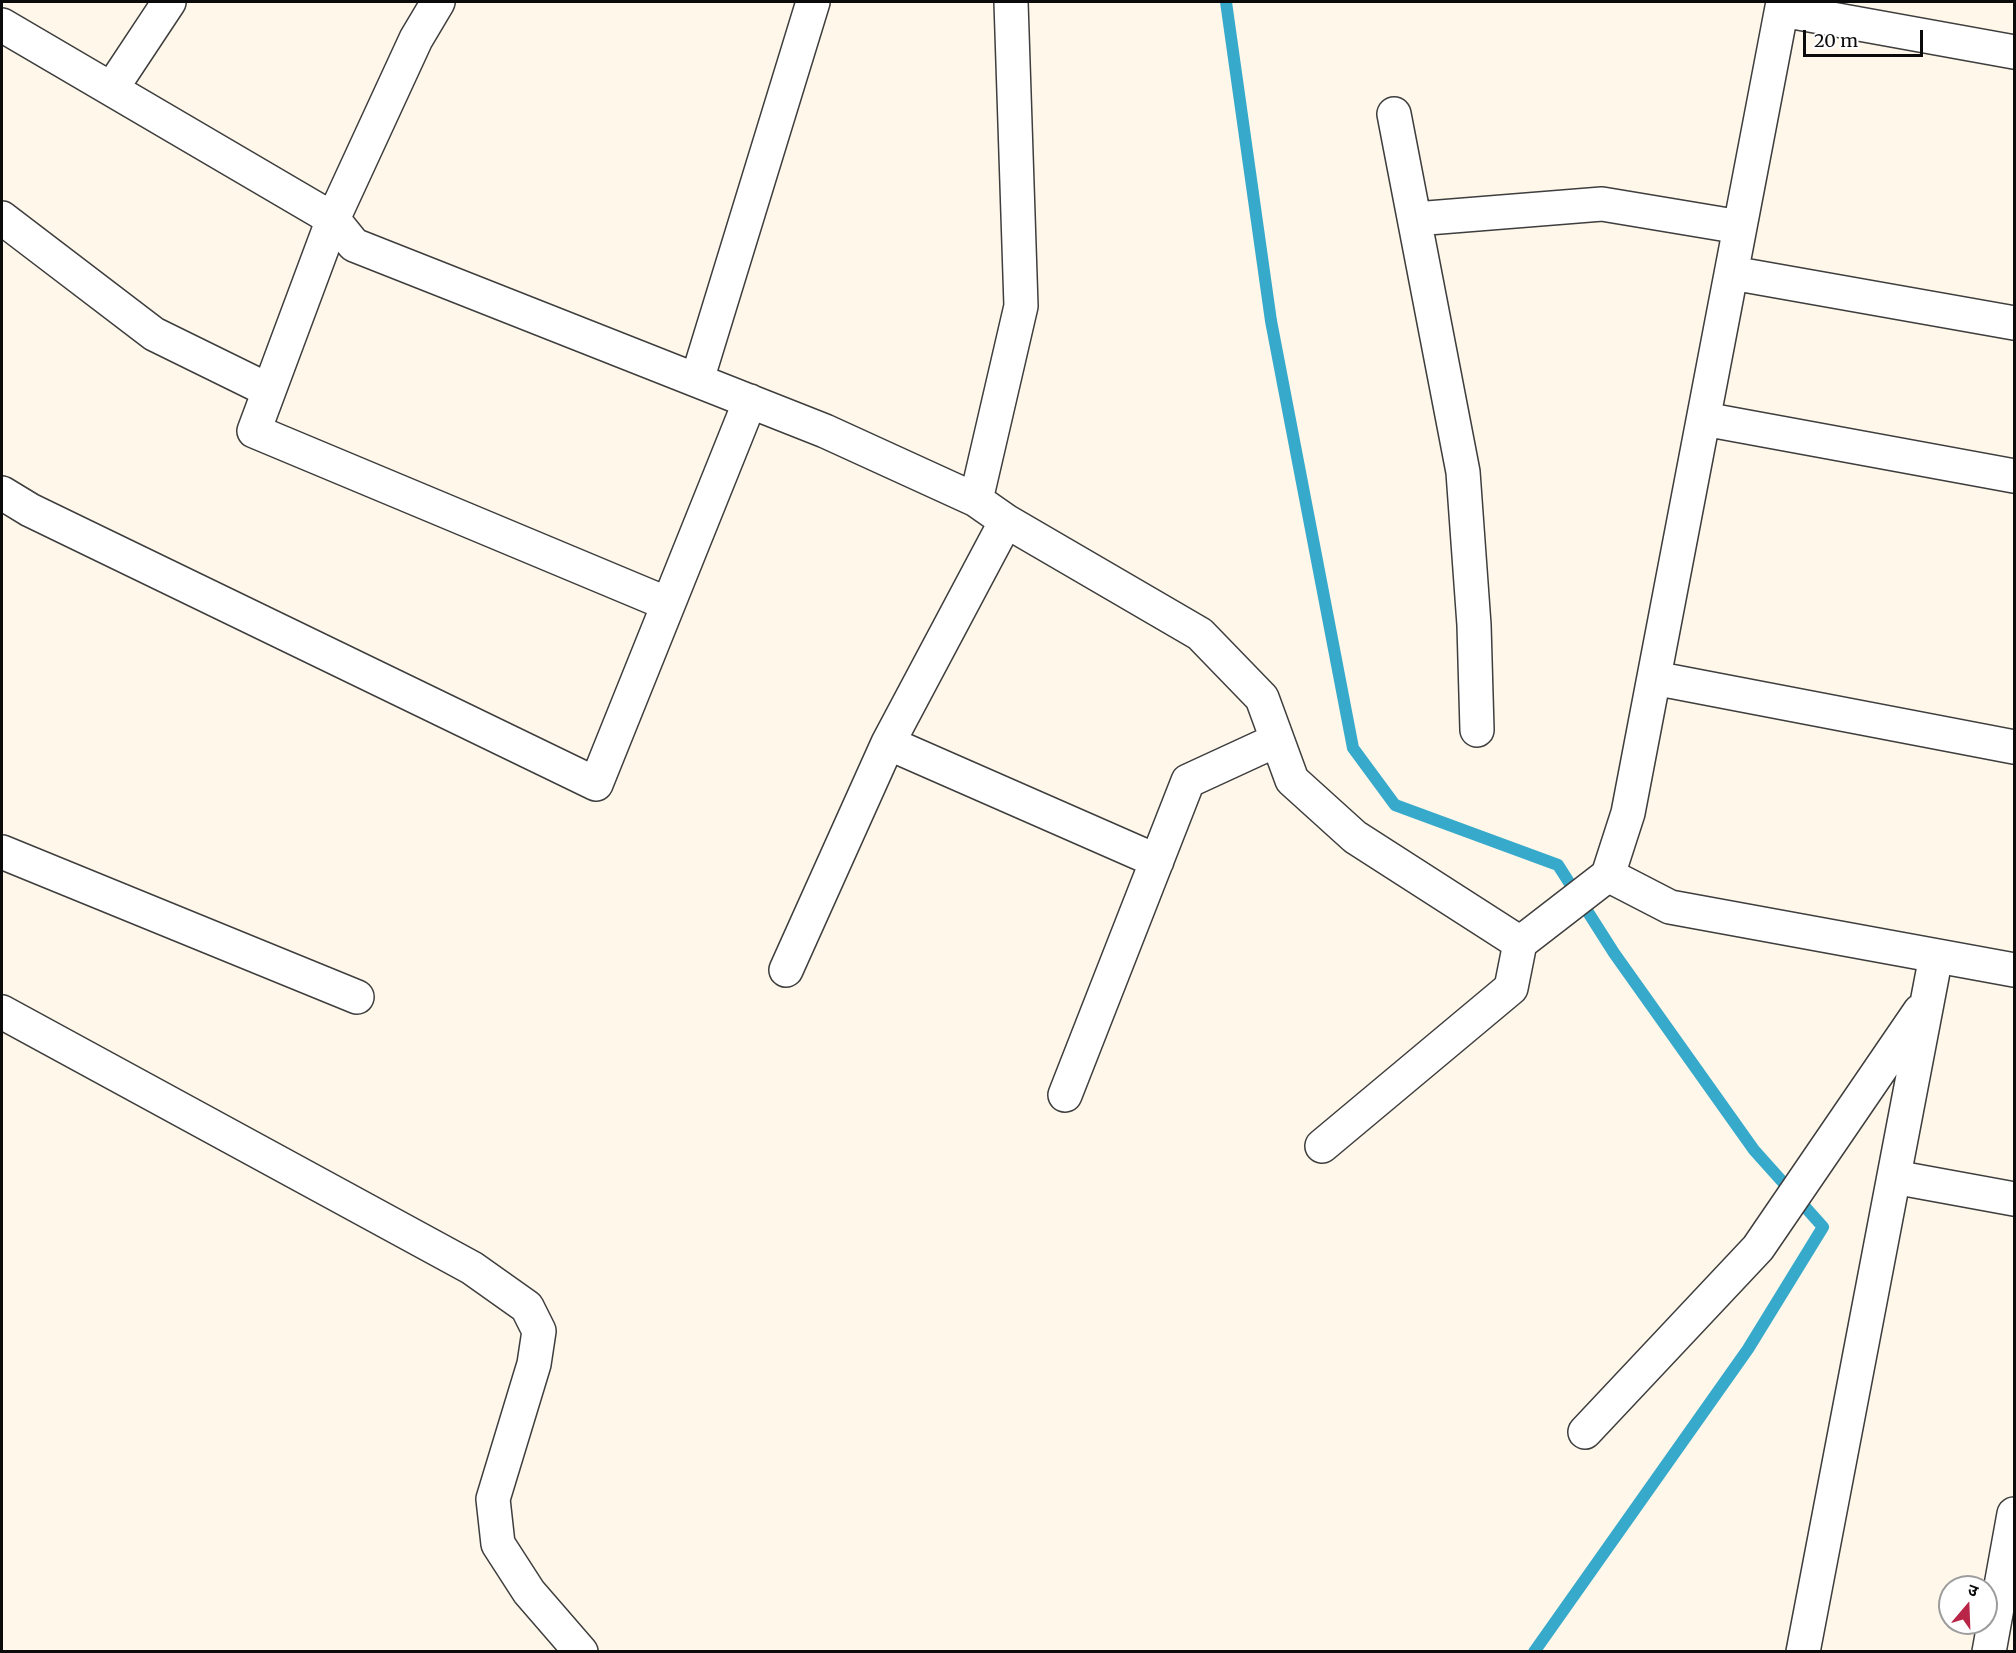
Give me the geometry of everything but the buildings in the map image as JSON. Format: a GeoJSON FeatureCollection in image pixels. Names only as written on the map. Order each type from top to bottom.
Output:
{"type":"FeatureCollection","features":[{"type":"Feature","properties":{"kind":"street"},"geometry":{"type":"LineString","coordinates":[[112,88],[169,2]]}},
{"type":"Feature","properties":{"kind":"street"},"geometry":{"type":"LineString","coordinates":[[438,2],[416,39],[333,219],[254,431],[668,604]]}},
{"type":"Feature","properties":{"kind":"street"},"geometry":{"type":"LineString","coordinates":[[697,380],[813,2]]}},
{"type":"Feature","properties":{"kind":"street"},"geometry":{"type":"LineString","coordinates":[[976,500],[1021,306],[1011,2]]}},
{"type":"Feature","properties":{"kind":"street"},"geometry":{"type":"LineString","coordinates":[[1322,1146],[1511,988],[1520,943],[1608,875],[1628,813],[1782,6],[2014,52]]}},
{"type":"Feature","properties":{"kind":"street"},"geometry":{"type":"LineString","coordinates":[[2,25],[333,219],[354,245],[825,431],[976,500],[1006,521],[1200,634],[1262,698],[1292,780],[1355,837],[1520,943]]}},
{"type":"Feature","properties":{"kind":"street"},"geometry":{"type":"LineString","coordinates":[[1394,114],[1463,472],[1474,625],[1477,730]]}},
{"type":"Feature","properties":{"kind":"street"},"geometry":{"type":"LineString","coordinates":[[1415,219],[1602,204],[1740,227]]}},
{"type":"Feature","properties":{"kind":"street"},"geometry":{"type":"LineString","coordinates":[[2,218],[154,334],[268,390]]}},
{"type":"Feature","properties":{"kind":"street"},"geometry":{"type":"LineString","coordinates":[[1732,273],[2014,323]]}},
{"type":"Feature","properties":{"kind":"street"},"geometry":{"type":"LineString","coordinates":[[2,493],[30,510],[596,784],[750,401]]}},
{"type":"Feature","properties":{"kind":"street"},"geometry":{"type":"LineString","coordinates":[[1704,419],[2014,476]]}},
{"type":"Feature","properties":{"kind":"street"},"geometry":{"type":"LineString","coordinates":[[786,970],[888,743],[1006,521]]}},
{"type":"Feature","properties":{"kind":"street"},"geometry":{"type":"LineString","coordinates":[[1654,678],[2014,747]]}},
{"type":"Feature","properties":{"kind":"street"},"geometry":{"type":"LineString","coordinates":[[1065,1095],[1188,782],[1277,740]]}},
{"type":"Feature","properties":{"kind":"street"},"geometry":{"type":"LineString","coordinates":[[888,743],[1157,861]]}},
{"type":"Feature","properties":{"kind":"street"},"geometry":{"type":"LineString","coordinates":[[2,852],[357,996]]}},
{"type":"Feature","properties":{"kind":"street"},"geometry":{"type":"LineString","coordinates":[[1608,875],[1670,907],[2014,970]]}},
{"type":"Feature","properties":{"kind":"street"},"geometry":{"type":"LineString","coordinates":[[1803,1652],[1936,956]]}},
{"type":"Feature","properties":{"kind":"street"},"geometry":{"type":"LineString","coordinates":[[1585,1432],[1758,1248],[1928,1000]]}},
{"type":"Feature","properties":{"kind":"street"},"geometry":{"type":"LineString","coordinates":[[2,1012],[472,1268],[527,1307],[539,1332],[534,1364],[493,1499],[498,1544],[529,1592],[581,1652]]}},
{"type":"Feature","properties":{"kind":"street"},"geometry":{"type":"LineString","coordinates":[[1894,1177],[2014,1199]]}},
{"type":"Feature","properties":{"kind":"street"},"geometry":{"type":"LineString","coordinates":[[1999,1639],[2014,1514]]}},
{"type":"Feature","properties":{"kind":"waterway"},"geometry":{"type":"LineString","coordinates":[[1226,2],[1271,321],[1353,748],[1395,805],[1558,865],[1614,953],[1754,1150],[1823,1227],[1748,1349],[1534,1652]]}}]}
